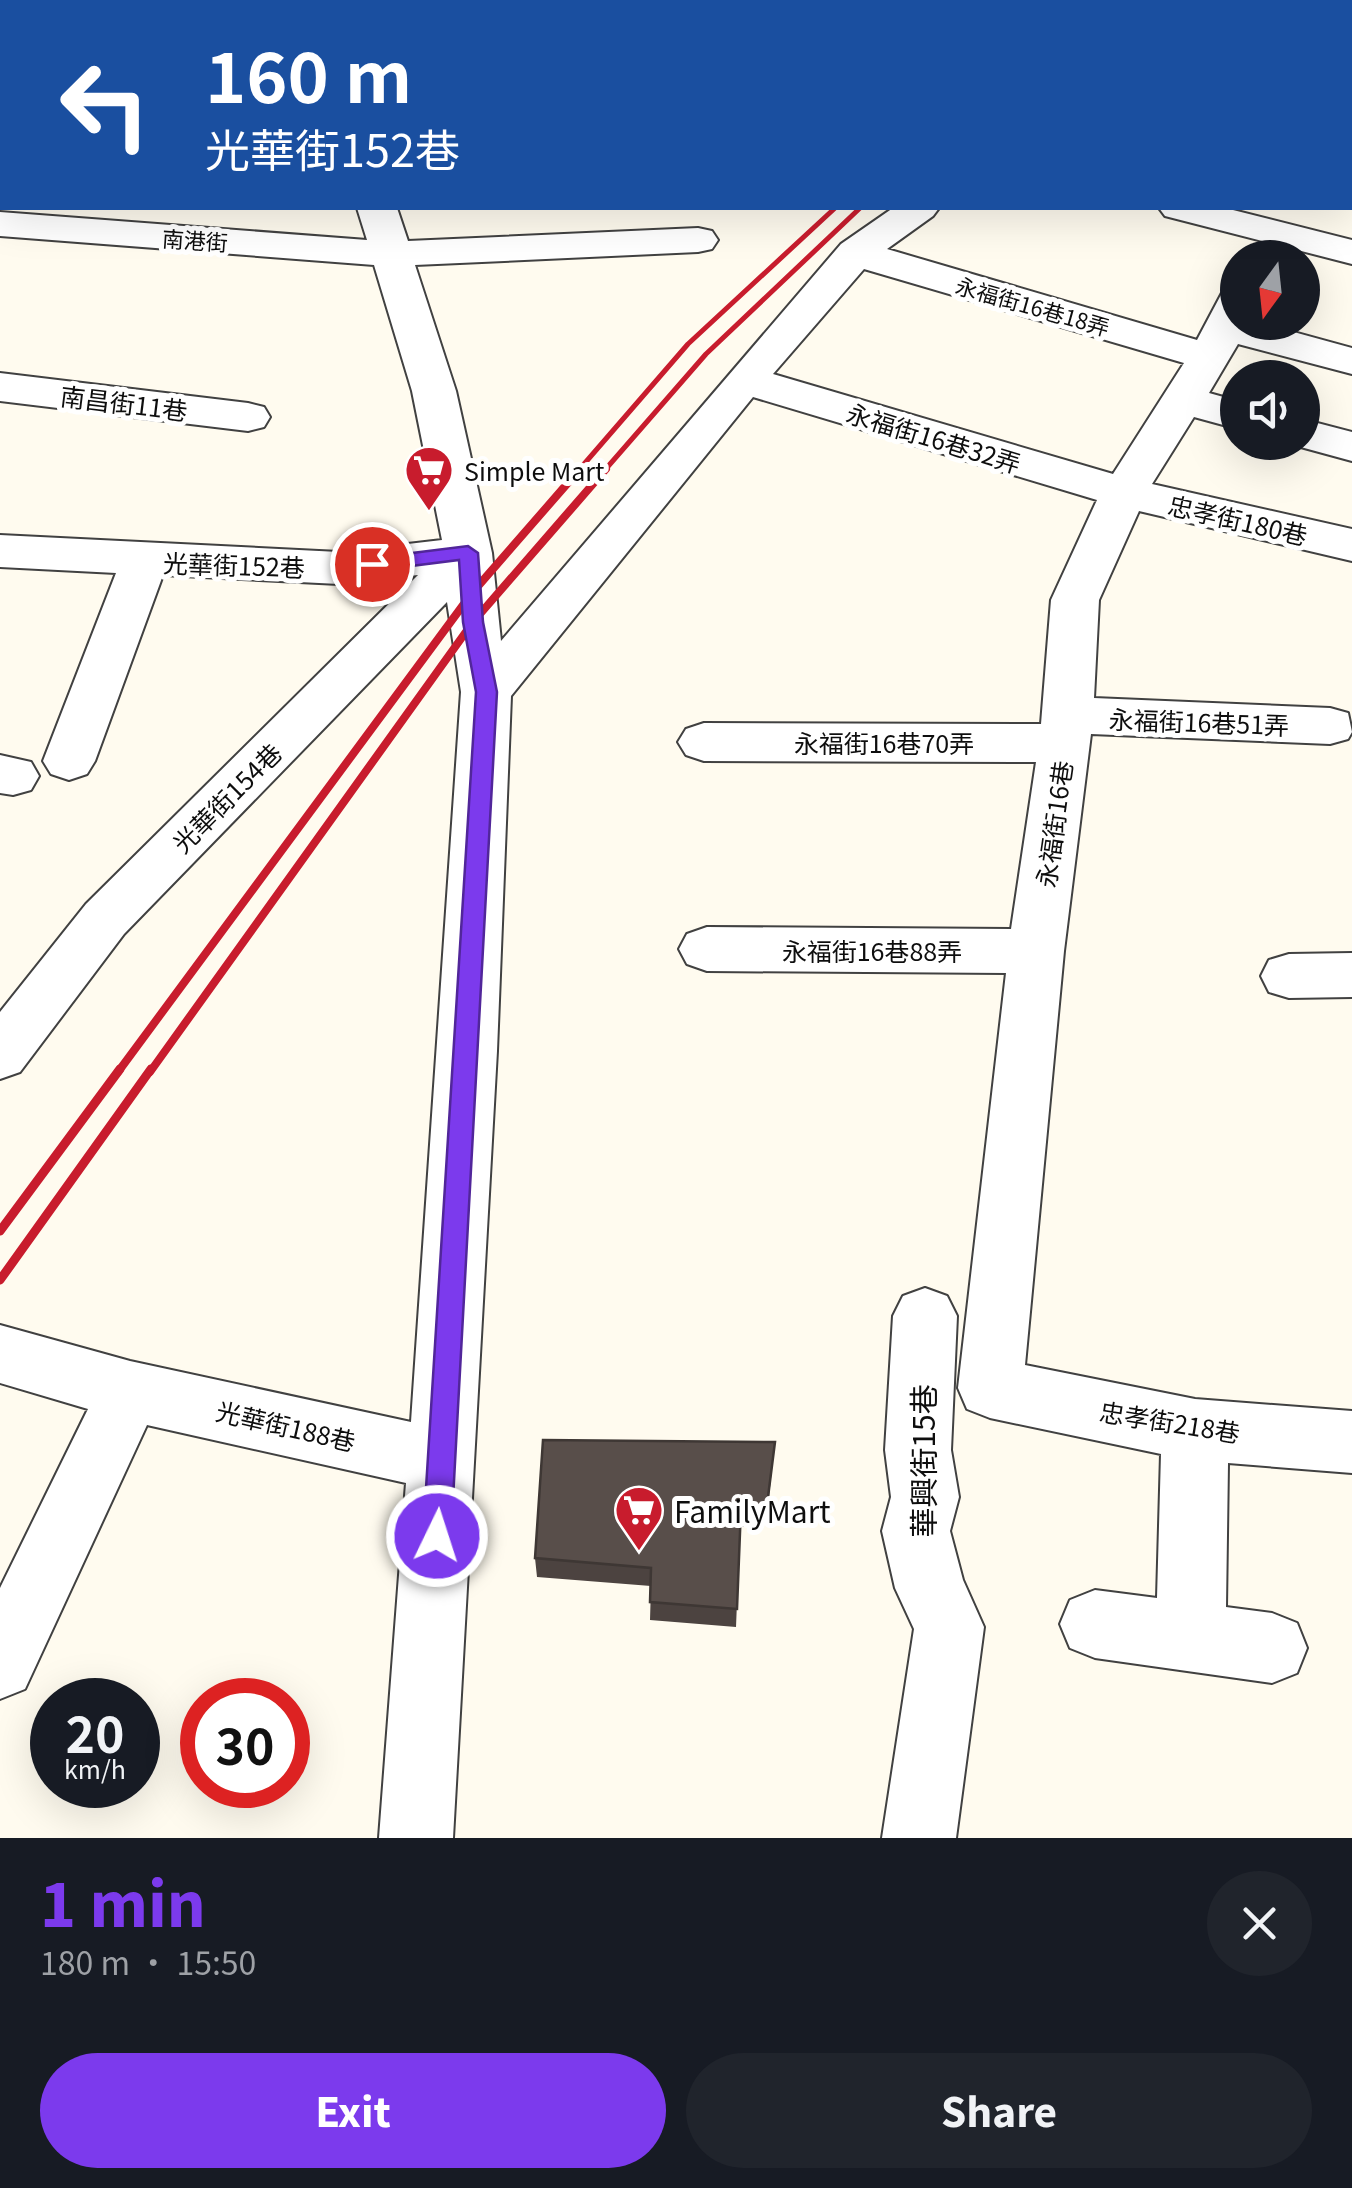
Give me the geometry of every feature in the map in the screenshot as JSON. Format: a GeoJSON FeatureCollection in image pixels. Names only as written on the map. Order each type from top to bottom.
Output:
{"type":"FeatureCollection","features":[{"type":"Feature","properties":{"kind":"street"},"geometry":{"type":"LineString","coordinates":[[486,692],[744,380],[856,254],[916,210]]}},
{"type":"Feature","properties":{"kind":"street"},"geometry":{"type":"LineString","coordinates":[[1188,210],[1352,252]]}},
{"type":"Feature","properties":{"kind":"street","name":"南港街"},"geometry":{"type":"LineString","coordinates":[[4,231],[384,231],[698,240]]}},
{"type":"Feature","properties":{"kind":"street"},"geometry":{"type":"LineString","coordinates":[[384,231],[434,391],[468,553],[473,622],[486,692],[416,1838]]}},
{"type":"Feature","properties":{"kind":"street","name":"永福街16巷18弄"},"geometry":{"type":"LineString","coordinates":[[856,254],[1214,346]]}},
{"type":"Feature","properties":{"kind":"street"},"geometry":{"type":"LineString","coordinates":[[1214,346],[1352,361]]}},
{"type":"Feature","properties":{"kind":"street","name":"永福街16巷"},"geometry":{"type":"LineString","coordinates":[[990,1388],[1036,952],[1066,729],[1075,600],[1124,493],[1214,346]]}},
{"type":"Feature","properties":{"kind":"street","name":"永福街16巷32弄"},"geometry":{"type":"LineString","coordinates":[[744,380],[1124,493]]}},
{"type":"Feature","properties":{"kind":"street","name":"南昌街11巷"},"geometry":{"type":"LineString","coordinates":[[0,387],[248,417]]}},
{"type":"Feature","properties":{"kind":"street"},"geometry":{"type":"LineString","coordinates":[[1320,438],[1352,447]]}},
{"type":"Feature","properties":{"kind":"street","name":"忠孝街180巷"},"geometry":{"type":"LineString","coordinates":[[1124,493],[1352,545]]}},
{"type":"Feature","properties":{"kind":"street","name":"光華街152巷"},"geometry":{"type":"LineString","coordinates":[[0,551],[339,568],[468,553]]}},
{"type":"Feature","properties":{"kind":"street","name":"光華街154巷"},"geometry":{"type":"LineString","coordinates":[[0,1056],[104,919],[468,553]]}},
{"type":"Feature","properties":{"kind":"street"},"geometry":{"type":"LineString","coordinates":[[70,761],[145,560]]}},
{"type":"Feature","properties":{"kind":"street","name":"永福街16巷51弄"},"geometry":{"type":"LineString","coordinates":[[1066,729],[1330,726]]}},
{"type":"Feature","properties":{"kind":"street","name":"永福街16巷70弄"},"geometry":{"type":"LineString","coordinates":[[704,742],[1066,729]]}},
{"type":"Feature","properties":{"kind":"street","name":"永福街16巷88弄"},"geometry":{"type":"LineString","coordinates":[[707,950],[1036,952]]}},
{"type":"Feature","properties":{"kind":"street"},"geometry":{"type":"LineString","coordinates":[[1289,976],[1352,975]]}},
{"type":"Feature","properties":{"kind":"street","name":"華興街15巷"},"geometry":{"type":"LineString","coordinates":[[919,1838],[949,1627],[930,1588],[916,1532],[925,1497],[918,1450],[925,1316]]}},
{"type":"Feature","properties":{"kind":"street","name":"光華街188巷"},"geometry":{"type":"LineString","coordinates":[[0,1354],[130,1391],[442,1460]]}},
{"type":"Feature","properties":{"kind":"street","name":"忠孝街218巷"},"geometry":{"type":"LineString","coordinates":[[990,1388],[1195,1430],[1352,1442]]}},
{"type":"Feature","properties":{"kind":"street"},"geometry":{"type":"LineString","coordinates":[[0,1664],[130,1391]]}},
{"type":"Feature","properties":{"kind":"street"},"geometry":{"type":"LineString","coordinates":[[1190,1638],[1195,1430]]}},
{"type":"Feature","properties":{"kind":"street"},"geometry":{"type":"LineString","coordinates":[[1095,1624],[1272,1648]]}},
{"type":"Feature","properties":{"kind":"building","name":"FamilyMart"},"geometry":{"type":"Polygon","coordinates":[[[543,1440],[775,1442],[767,1505],[741,1507],[737,1609],[650,1602],[651,1568],[535,1558],[543,1440]]]}},
{"type":"Feature","properties":{"kind":"railway"},"geometry":{"type":"LineString","coordinates":[[578,471],[688,344],[833,210]]}},
{"type":"Feature","properties":{"kind":"railway"},"geometry":{"type":"LineString","coordinates":[[604,471],[706,354],[858,210]]}},
{"type":"Feature","properties":{"kind":"railway"},"geometry":{"type":"LineString","coordinates":[[118,1072],[472,593],[580,469]]}},
{"type":"Feature","properties":{"kind":"railway"},"geometry":{"type":"LineString","coordinates":[[150,1072],[473,622],[606,469]]}},
{"type":"Feature","properties":{"kind":"railway"},"geometry":{"type":"LineString","coordinates":[[0,1231],[120,1069]]}},
{"type":"Feature","properties":{"kind":"railway"},"geometry":{"type":"LineString","coordinates":[[0,1280],[151,1069]]}},
{"type":"Feature","properties":{"kind":"place","name":"Simple Mart"},"geometry":{"type":"Point","coordinates":[429,512]}},
{"type":"Feature","properties":{"kind":"place","name":"FamilyMart"},"geometry":{"type":"Point","coordinates":[639,1552]}},
{"type":"Feature","properties":{"kind":"route"},"geometry":{"type":"LineString","coordinates":[[372,564],[468,553],[473,622],[486,692],[437,1536]]}}]}
